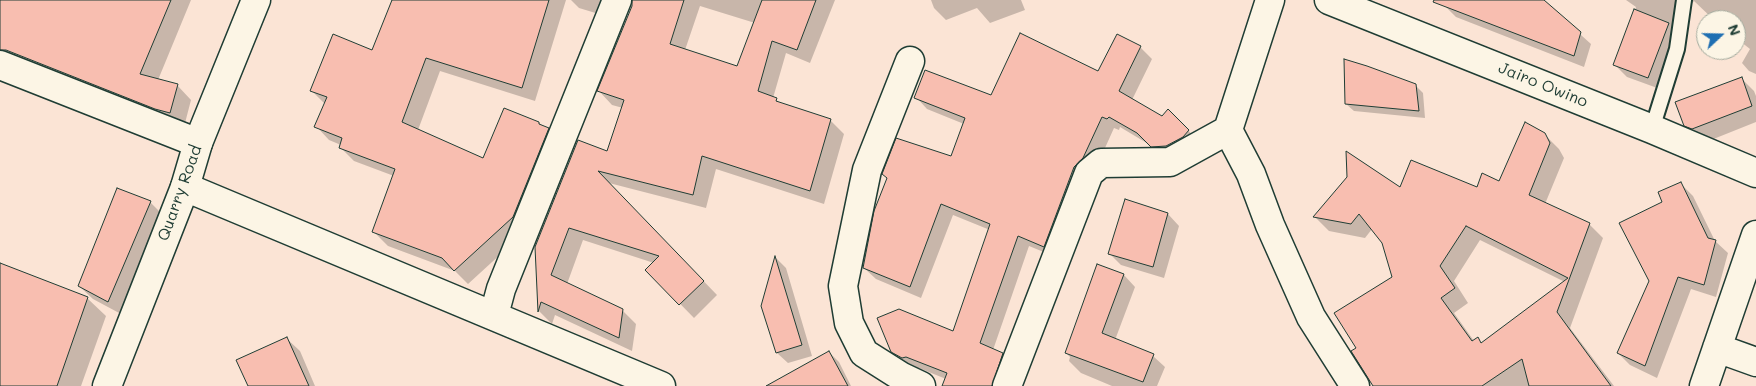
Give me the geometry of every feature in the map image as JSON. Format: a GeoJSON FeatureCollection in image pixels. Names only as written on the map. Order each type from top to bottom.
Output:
{"type":"FeatureCollection","features":[{"type":"Feature","properties":{"kind":"street","name":"Quarry Road"},"geometry":{"type":"LineString","coordinates":[[106,386],[185,187],[198,143],[256,0]]}},
{"type":"Feature","properties":{"kind":"street"},"geometry":{"type":"LineString","coordinates":[[494,315],[501,289],[616,0]]}},
{"type":"Feature","properties":{"kind":"street"},"geometry":{"type":"LineString","coordinates":[[1006,386],[1089,173],[1101,163],[1170,162],[1228,130],[1270,0]]}},
{"type":"Feature","properties":{"kind":"street","name":"Jairo Owino"},"geometry":{"type":"LineString","coordinates":[[1329,0],[1652,129],[1756,174]]}},
{"type":"Feature","properties":{"kind":"street"},"geometry":{"type":"LineString","coordinates":[[910,61],[867,170],[843,286],[849,323],[864,353],[902,378],[921,386]]}},
{"type":"Feature","properties":{"kind":"street"},"geometry":{"type":"LineString","coordinates":[[0,65],[198,143]]}},
{"type":"Feature","properties":{"kind":"street"},"geometry":{"type":"LineString","coordinates":[[1228,130],[1251,174],[1270,224],[1311,317],[1355,386]]}},
{"type":"Feature","properties":{"kind":"street"},"geometry":{"type":"LineString","coordinates":[[185,187],[661,386]]}},
{"type":"Feature","properties":{"kind":"street"},"geometry":{"type":"LineString","coordinates":[[1704,386],[1756,235]]}},
{"type":"Feature","properties":{"kind":"street"},"geometry":{"type":"LineString","coordinates":[[1717,348],[1756,362]]}},
{"type":"Feature","properties":{"kind":"lane"},"geometry":{"type":"LineString","coordinates":[[1652,129],[1677,49],[1684,0]]}},
{"type":"Feature","properties":{"kind":"building"},"geometry":{"type":"Polygon","coordinates":[[[0,0],[171,0],[140,74],[178,84],[170,113],[155,109],[6,50],[0,50],[0,0]]]}},
{"type":"Feature","properties":{"kind":"building"},"geometry":{"type":"Polygon","coordinates":[[[392,0],[549,0],[522,88],[426,58],[402,122],[483,158],[504,108],[549,128],[513,217],[454,271],[442,258],[372,232],[395,169],[339,148],[342,138],[314,127],[327,97],[310,91],[333,34],[372,50],[392,0]]]}},
{"type":"Feature","properties":{"kind":"building"},"geometry":{"type":"Polygon","coordinates":[[[632,0],[684,0],[670,44],[737,66],[762,0],[816,0],[797,50],[772,41],[758,91],[777,98],[776,101],[831,119],[810,191],[702,156],[693,195],[598,171],[704,281],[679,305],[645,270],[659,256],[569,228],[551,275],[623,309],[619,338],[541,302],[538,312],[535,247],[578,140],[607,151],[624,100],[597,91],[632,6],[632,0]]]}},
{"type":"Feature","properties":{"kind":"building"},"geometry":{"type":"Polygon","coordinates":[[[1434,0],[1544,0],[1581,32],[1574,56],[1433,2],[1434,0]]]}},
{"type":"Feature","properties":{"kind":"building"},"geometry":{"type":"Polygon","coordinates":[[[1634,9],[1669,23],[1648,78],[1613,65],[1634,9]]]}},
{"type":"Feature","properties":{"kind":"building"},"geometry":{"type":"Polygon","coordinates":[[[1020,33],[1098,71],[1117,34],[1141,46],[1119,91],[1162,116],[1168,109],[1189,130],[1183,137],[1166,146],[1151,147],[1137,133],[1109,117],[1107,119],[1102,117],[1083,158],[1074,167],[1044,247],[1018,236],[980,343],[1003,353],[992,386],[942,386],[947,373],[906,357],[902,358],[891,352],[877,318],[899,309],[953,331],[990,224],[941,204],[910,287],[863,268],[874,211],[887,178],[882,174],[896,138],[951,156],[965,118],[914,98],[925,70],[991,95],[1020,33]]]}},
{"type":"Feature","properties":{"kind":"building"},"geometry":{"type":"Polygon","coordinates":[[[1344,59],[1416,84],[1419,111],[1345,104],[1344,59]]]}},
{"type":"Feature","properties":{"kind":"building"},"geometry":{"type":"Polygon","coordinates":[[[1742,77],[1752,106],[1692,129],[1684,126],[1675,102],[1742,77]]]}},
{"type":"Feature","properties":{"kind":"building"},"geometry":{"type":"Polygon","coordinates":[[[1525,122],[1545,133],[1550,143],[1529,195],[1590,223],[1557,312],[1611,386],[1529,386],[1522,359],[1482,386],[1373,386],[1351,351],[1356,348],[1334,313],[1392,277],[1382,243],[1359,214],[1351,224],[1313,217],[1347,177],[1346,151],[1400,187],[1411,160],[1477,187],[1482,173],[1499,181],[1525,122]],[[1466,226],[1440,266],[1455,288],[1441,298],[1472,341],[1478,337],[1481,343],[1568,278],[1466,226]]]}},
{"type":"Feature","properties":{"kind":"building"},"geometry":{"type":"Polygon","coordinates":[[[1681,182],[1708,238],[1716,240],[1704,285],[1678,277],[1645,366],[1617,353],[1649,281],[1619,223],[1662,202],[1658,192],[1681,182]]]}},
{"type":"Feature","properties":{"kind":"building"},"geometry":{"type":"Polygon","coordinates":[[[117,188],[151,201],[108,302],[78,286],[117,188]]]}},
{"type":"Feature","properties":{"kind":"building"},"geometry":{"type":"Polygon","coordinates":[[[1125,199],[1168,213],[1153,267],[1108,254],[1125,199]]]}},
{"type":"Feature","properties":{"kind":"building"},"geometry":{"type":"Polygon","coordinates":[[[775,256],[802,345],[776,353],[761,306],[775,256]]]}},
{"type":"Feature","properties":{"kind":"building"},"geometry":{"type":"Polygon","coordinates":[[[0,263],[88,297],[57,386],[0,386],[0,263]]]}},
{"type":"Feature","properties":{"kind":"building"},"geometry":{"type":"Polygon","coordinates":[[[1097,264],[1124,274],[1102,333],[1154,354],[1143,382],[1065,353],[1097,264]]]}},
{"type":"Feature","properties":{"kind":"building"},"geometry":{"type":"Polygon","coordinates":[[[287,337],[309,386],[248,386],[236,360],[287,337]]]}},
{"type":"Feature","properties":{"kind":"building"},"geometry":{"type":"Polygon","coordinates":[[[829,351],[848,386],[766,386],[829,351]]]}}]}
